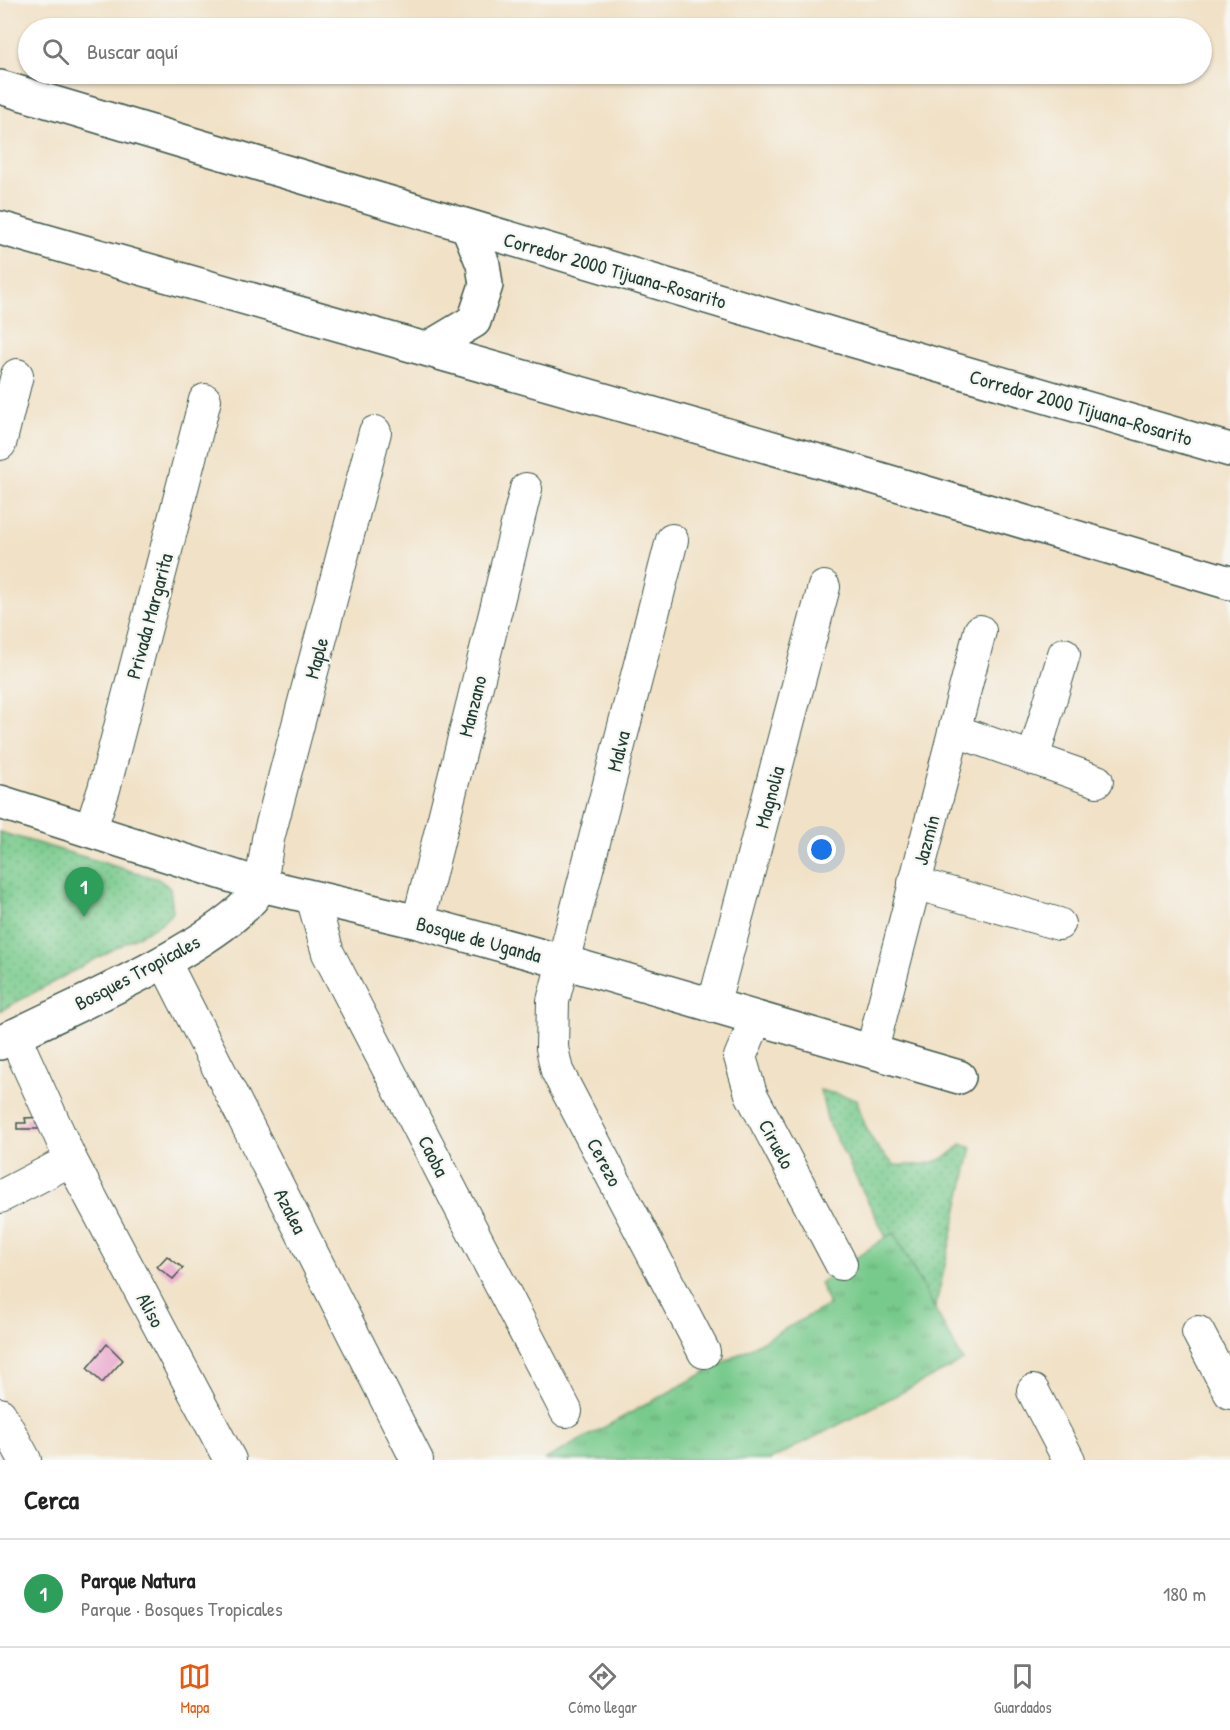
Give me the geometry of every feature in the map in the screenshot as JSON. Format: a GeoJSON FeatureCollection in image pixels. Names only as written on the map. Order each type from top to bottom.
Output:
{"type":"FeatureCollection","features":[{"type":"Feature","properties":{"kind":"main road","name":"Corredor 2000 Tijuana-Rosarito"},"geometry":{"type":"LineString","coordinates":[[0,87],[468,227],[1230,450]]}},
{"type":"Feature","properties":{"kind":"main road"},"geometry":{"type":"LineString","coordinates":[[427,349],[474,321],[486,285],[483,264],[468,227]]}},
{"type":"Feature","properties":{"kind":"main road"},"geometry":{"type":"LineString","coordinates":[[0,228],[926,492],[1230,583]]}},
{"type":"Feature","properties":{"kind":"main road","name":"Bosque de Uganda"},"geometry":{"type":"LineString","coordinates":[[0,802],[261,885],[418,922],[564,962],[959,1077]]}},
{"type":"Feature","properties":{"kind":"main road","name":"Bosques Tropicales"},"geometry":{"type":"LineString","coordinates":[[7,1039],[164,961],[231,920],[256,895],[261,885]]}},
{"type":"Feature","properties":{"kind":"street"},"geometry":{"type":"LineString","coordinates":[[0,444],[17,375]]}},
{"type":"Feature","properties":{"kind":"street","name":"Privada Margarita"},"geometry":{"type":"LineString","coordinates":[[90,831],[104,789],[205,400]]}},
{"type":"Feature","properties":{"kind":"street","name":"Maple"},"geometry":{"type":"LineString","coordinates":[[261,885],[268,839],[375,432]]}},
{"type":"Feature","properties":{"kind":"street","name":"Manzano"},"geometry":{"type":"LineString","coordinates":[[418,922],[526,489]]}},
{"type":"Feature","properties":{"kind":"street","name":"Malva"},"geometry":{"type":"LineString","coordinates":[[564,962],[672,540]]}},
{"type":"Feature","properties":{"kind":"street","name":"Magnolia"},"geometry":{"type":"LineString","coordinates":[[713,1007],[824,587]]}},
{"type":"Feature","properties":{"kind":"street","name":"Jazmín"},"geometry":{"type":"LineString","coordinates":[[872,1050],[980,631]]}},
{"type":"Feature","properties":{"kind":"street"},"geometry":{"type":"LineString","coordinates":[[1033,759],[1064,654]]}},
{"type":"Feature","properties":{"kind":"street"},"geometry":{"type":"LineString","coordinates":[[956,731],[1096,780]]}},
{"type":"Feature","properties":{"kind":"street"},"geometry":{"type":"LineString","coordinates":[[914,883],[1059,924]]}},
{"type":"Feature","properties":{"kind":"street","name":"Caoba"},"geometry":{"type":"LineString","coordinates":[[312,897],[328,953],[566,1411]]}},
{"type":"Feature","properties":{"kind":"street","name":"Azalea"},"geometry":{"type":"LineString","coordinates":[[164,961],[417,1460]]}},
{"type":"Feature","properties":{"kind":"street","name":"Cerezo"},"geometry":{"type":"LineString","coordinates":[[564,962],[553,1001],[552,1048],[557,1071],[704,1352]]}},
{"type":"Feature","properties":{"kind":"street","name":"Ciruelo"},"geometry":{"type":"LineString","coordinates":[[756,1019],[740,1057],[751,1094],[841,1264]]}},
{"type":"Feature","properties":{"kind":"street","name":"Aliso"},"geometry":{"type":"LineString","coordinates":[[7,1039],[230,1460]]}},
{"type":"Feature","properties":{"kind":"street"},"geometry":{"type":"LineString","coordinates":[[0,1197],[71,1160]]}},
{"type":"Feature","properties":{"kind":"street"},"geometry":{"type":"LineString","coordinates":[[1198,1332],[1230,1393]]}},
{"type":"Feature","properties":{"kind":"street"},"geometry":{"type":"LineString","coordinates":[[1033,1391],[1069,1460]]}},
{"type":"Feature","properties":{"kind":"street"},"geometry":{"type":"LineString","coordinates":[[0,1414],[25,1460]]}},
{"type":"Feature","properties":{"kind":"green space"},"geometry":{"type":"Polygon","coordinates":[[[0,832],[158,879],[170,888],[173,912],[162,923],[0,1011],[0,832]]]}},
{"type":"Feature","properties":{"kind":"green space"},"geometry":{"type":"Polygon","coordinates":[[[820,1090],[857,1099],[862,1118],[875,1144],[895,1165],[931,1163],[947,1156],[961,1144],[972,1147],[935,1309],[894,1233],[886,1237],[828,1122],[820,1090]]]}},
{"type":"Feature","properties":{"kind":"green space"},"geometry":{"type":"Polygon","coordinates":[[[893,1232],[963,1361],[770,1460],[544,1460],[829,1305],[820,1283],[893,1232]]]}},
{"type":"Feature","properties":{"kind":"building"},"geometry":{"type":"Polygon","coordinates":[[[44,1117],[44,1129],[17,1129],[17,1123],[26,1123],[25,1118],[44,1117]]]}},
{"type":"Feature","properties":{"kind":"building"},"geometry":{"type":"Polygon","coordinates":[[[167,1256],[183,1268],[173,1279],[157,1267],[167,1256]]]}},
{"type":"Feature","properties":{"kind":"building"},"geometry":{"type":"Polygon","coordinates":[[[107,1344],[123,1360],[102,1383],[87,1368],[107,1344]]]}},
{"type":"Feature","properties":{"kind":"place","name":"Parque Natura"},"geometry":{"type":"Point","coordinates":[84,917]}}]}
